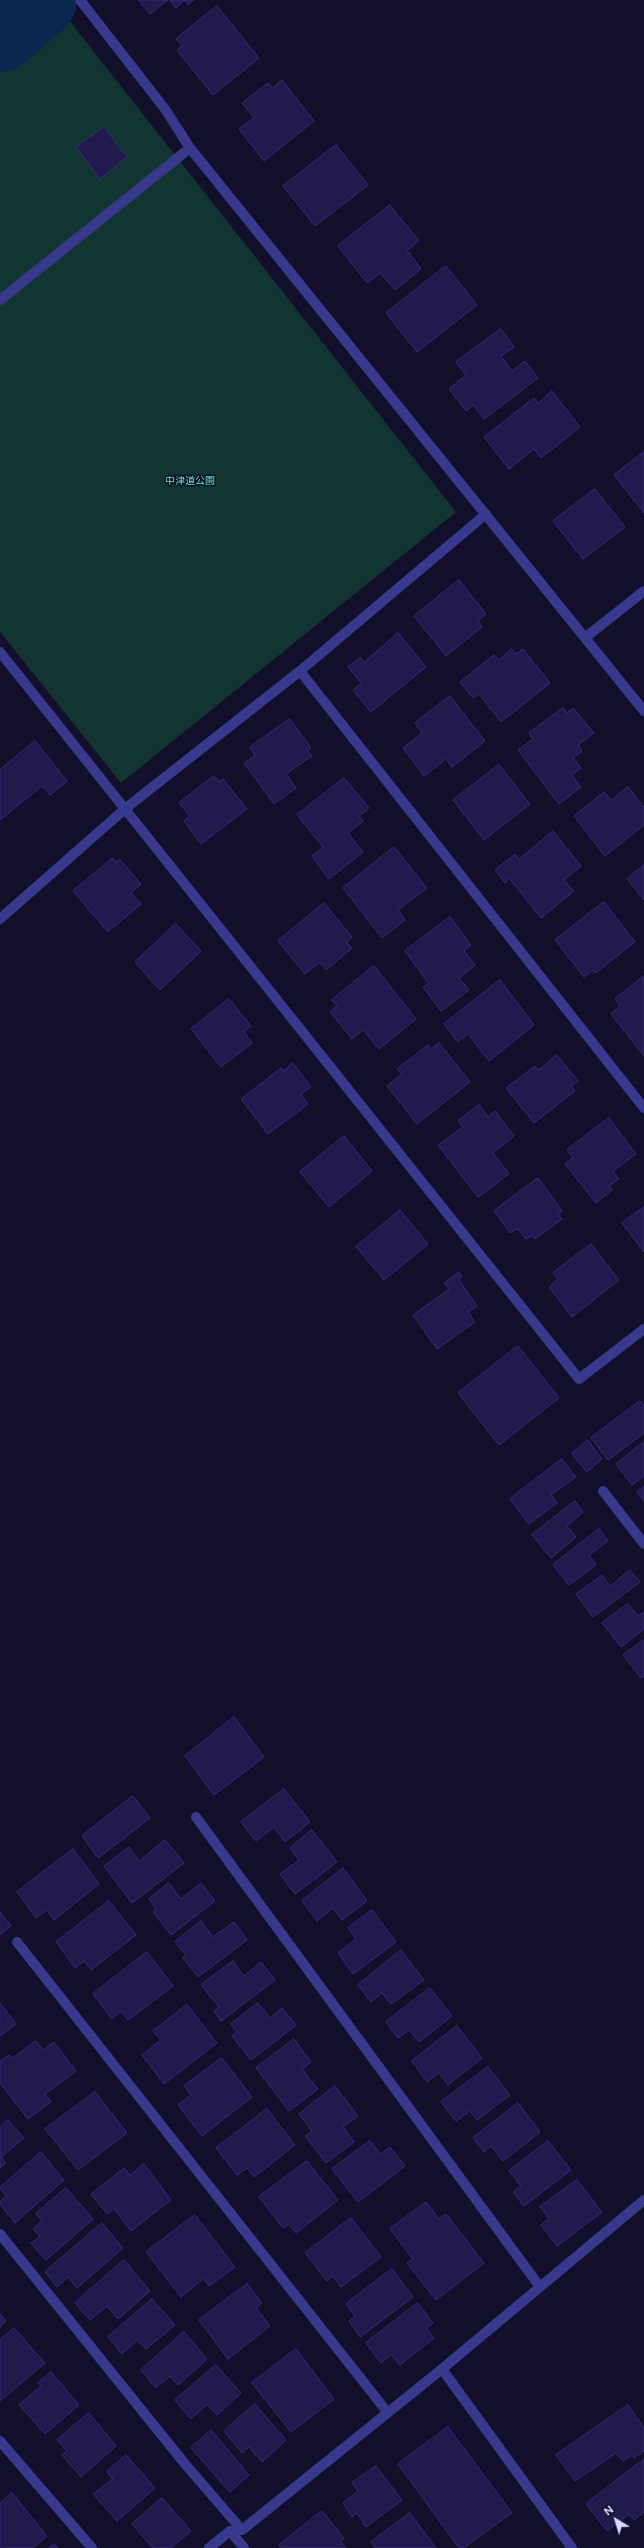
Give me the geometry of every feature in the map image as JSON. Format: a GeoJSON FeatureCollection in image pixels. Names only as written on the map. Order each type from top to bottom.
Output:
{"type":"FeatureCollection","features":[{"type":"Feature","properties":{"kind":"street"},"geometry":{"type":"LineString","coordinates":[[81,1],[165,109],[190,148],[586,637],[644,711]]}},
{"type":"Feature","properties":{"kind":"street"},"geometry":{"type":"LineString","coordinates":[[0,300],[190,148]]}},
{"type":"Feature","properties":{"kind":"street"},"geometry":{"type":"LineString","coordinates":[[0,918],[126,808],[300,671],[486,514]]}},
{"type":"Feature","properties":{"kind":"street"},"geometry":{"type":"LineString","coordinates":[[586,637],[644,591]]}},
{"type":"Feature","properties":{"kind":"street"},"geometry":{"type":"LineString","coordinates":[[0,652],[93,771],[126,808],[579,1379],[644,1329]]}},
{"type":"Feature","properties":{"kind":"street"},"geometry":{"type":"LineString","coordinates":[[300,671],[644,1108]]}},
{"type":"Feature","properties":{"kind":"street"},"geometry":{"type":"LineString","coordinates":[[603,1490],[644,1544]]}},
{"type":"Feature","properties":{"kind":"street"},"geometry":{"type":"LineString","coordinates":[[196,1817],[540,2287]]}},
{"type":"Feature","properties":{"kind":"street"},"geometry":{"type":"LineString","coordinates":[[17,1942],[388,2413]]}},
{"type":"Feature","properties":{"kind":"street"},"geometry":{"type":"LineString","coordinates":[[209,2548],[230,2531],[242,2530],[442,2369],[644,2200]]}},
{"type":"Feature","properties":{"kind":"street"},"geometry":{"type":"LineString","coordinates":[[0,2234],[185,2464],[242,2530]]}},
{"type":"Feature","properties":{"kind":"street"},"geometry":{"type":"LineString","coordinates":[[442,2369],[572,2548]]}},
{"type":"Feature","properties":{"kind":"street"},"geometry":{"type":"LineString","coordinates":[[0,2441],[3,2452],[92,2548]]}},
{"type":"Feature","properties":{"kind":"street"},"geometry":{"type":"LineString","coordinates":[[230,2531],[244,2548]]}},
{"type":"Feature","properties":{"kind":"green space","name":"中津道公園"},"geometry":{"type":"Polygon","coordinates":[[[57,5],[456,512],[121,783],[0,632],[0,51],[57,5]]]}},
{"type":"Feature","properties":{"kind":"building"},"geometry":{"type":"Polygon","coordinates":[[[139,0],[168,0],[150,14],[139,0]]]}},
{"type":"Feature","properties":{"kind":"building"},"geometry":{"type":"Polygon","coordinates":[[[170,0],[185,0],[176,8],[170,0]]]}},
{"type":"Feature","properties":{"kind":"building"},"geometry":{"type":"Polygon","coordinates":[[[185,0],[194,0],[188,5],[185,0]]]}},
{"type":"Feature","properties":{"kind":"building"},"geometry":{"type":"Polygon","coordinates":[[[217,6],[259,58],[213,95],[177,50],[182,46],[176,39],[217,6]]]}},
{"type":"Feature","properties":{"kind":"building"},"geometry":{"type":"Polygon","coordinates":[[[282,80],[314,121],[264,161],[239,129],[254,118],[242,103],[268,83],[272,88],[282,80]]]}},
{"type":"Feature","properties":{"kind":"building"},"geometry":{"type":"Polygon","coordinates":[[[104,127],[127,157],[100,179],[76,147],[104,127]]]}},
{"type":"Feature","properties":{"kind":"building"},"geometry":{"type":"Polygon","coordinates":[[[336,145],[368,185],[315,226],[283,186],[336,145]]]}},
{"type":"Feature","properties":{"kind":"building"},"geometry":{"type":"Polygon","coordinates":[[[390,205],[419,241],[407,250],[421,269],[395,290],[380,273],[367,283],[338,246],[390,205]]]}},
{"type":"Feature","properties":{"kind":"building"},"geometry":{"type":"Polygon","coordinates":[[[446,266],[477,305],[417,352],[386,313],[446,266]]]}},
{"type":"Feature","properties":{"kind":"building"},"geometry":{"type":"Polygon","coordinates":[[[501,329],[514,347],[501,356],[512,371],[525,361],[538,378],[484,419],[473,405],[466,411],[449,389],[466,375],[456,362],[501,329]]]}},
{"type":"Feature","properties":{"kind":"building"},"geometry":{"type":"Polygon","coordinates":[[[552,391],[580,427],[541,458],[534,449],[509,469],[484,437],[534,398],[538,403],[552,391]]]}},
{"type":"Feature","properties":{"kind":"building"},"geometry":{"type":"Polygon","coordinates":[[[644,452],[644,513],[614,475],[644,452]]]}},
{"type":"Feature","properties":{"kind":"building"},"geometry":{"type":"Polygon","coordinates":[[[595,489],[625,527],[583,559],[553,521],[595,489]]]}},
{"type":"Feature","properties":{"kind":"building"},"geometry":{"type":"Polygon","coordinates":[[[459,580],[486,614],[478,621],[482,627],[446,656],[414,616],[459,580]]]}},
{"type":"Feature","properties":{"kind":"building"},"geometry":{"type":"Polygon","coordinates":[[[398,633],[426,667],[371,712],[353,690],[361,683],[348,667],[360,657],[364,662],[398,633]]]}},
{"type":"Feature","properties":{"kind":"building"},"geometry":{"type":"Polygon","coordinates":[[[512,649],[516,654],[523,649],[550,683],[501,722],[479,694],[473,698],[460,682],[494,655],[498,660],[512,649]]]}},
{"type":"Feature","properties":{"kind":"building"},"geometry":{"type":"Polygon","coordinates":[[[450,696],[485,741],[452,767],[446,759],[424,776],[403,748],[422,733],[415,723],[450,696]]]}},
{"type":"Feature","properties":{"kind":"building"},"geometry":{"type":"Polygon","coordinates":[[[563,708],[567,713],[573,708],[594,733],[578,745],[582,751],[573,758],[581,768],[572,775],[581,787],[559,804],[518,750],[533,739],[529,733],[563,708]]]}},
{"type":"Feature","properties":{"kind":"building"},"geometry":{"type":"Polygon","coordinates":[[[290,719],[311,748],[307,750],[312,756],[286,774],[296,788],[274,804],[244,763],[255,756],[250,747],[290,719]]]}},
{"type":"Feature","properties":{"kind":"building"},"geometry":{"type":"Polygon","coordinates":[[[35,741],[67,781],[50,795],[42,786],[0,820],[0,770],[35,741]]]}},
{"type":"Feature","properties":{"kind":"building"},"geometry":{"type":"Polygon","coordinates":[[[499,765],[530,804],[484,840],[453,800],[499,765]]]}},
{"type":"Feature","properties":{"kind":"building"},"geometry":{"type":"Polygon","coordinates":[[[214,776],[219,782],[223,779],[247,809],[201,844],[184,821],[190,816],[179,803],[214,776]]]}},
{"type":"Feature","properties":{"kind":"building"},"geometry":{"type":"Polygon","coordinates":[[[344,778],[369,808],[359,816],[363,821],[348,833],[363,852],[329,879],[312,856],[323,847],[297,815],[344,778]]]}},
{"type":"Feature","properties":{"kind":"building"},"geometry":{"type":"Polygon","coordinates":[[[628,787],[644,807],[644,825],[605,856],[574,816],[604,792],[611,800],[628,787]]]}},
{"type":"Feature","properties":{"kind":"building"},"geometry":{"type":"Polygon","coordinates":[[[553,831],[581,866],[564,880],[574,891],[541,918],[509,878],[505,883],[495,870],[515,854],[519,859],[553,831]]]}},
{"type":"Feature","properties":{"kind":"building"},"geometry":{"type":"Polygon","coordinates":[[[394,847],[427,888],[398,910],[405,920],[382,938],[343,888],[394,847]]]}},
{"type":"Feature","properties":{"kind":"building"},"geometry":{"type":"Polygon","coordinates":[[[113,858],[116,862],[120,860],[141,884],[131,893],[141,904],[108,932],[73,891],[113,858]]]}},
{"type":"Feature","properties":{"kind":"building"},"geometry":{"type":"Polygon","coordinates":[[[644,865],[644,900],[627,879],[644,865]]]}},
{"type":"Feature","properties":{"kind":"building"},"geometry":{"type":"Polygon","coordinates":[[[604,902],[635,942],[595,973],[593,970],[584,977],[555,940],[604,902]]]}},
{"type":"Feature","properties":{"kind":"building"},"geometry":{"type":"Polygon","coordinates":[[[324,903],[352,937],[346,942],[352,948],[326,970],[320,962],[305,974],[278,941],[324,903]]]}},
{"type":"Feature","properties":{"kind":"building"},"geometry":{"type":"Polygon","coordinates":[[[450,917],[471,945],[464,951],[475,965],[459,978],[469,990],[441,1011],[423,987],[429,984],[405,951],[450,917]]]}},
{"type":"Feature","properties":{"kind":"building"},"geometry":{"type":"Polygon","coordinates":[[[176,924],[201,951],[160,990],[135,962],[176,924]]]}},
{"type":"Feature","properties":{"kind":"building"},"geometry":{"type":"Polygon","coordinates":[[[374,966],[416,1019],[379,1049],[363,1030],[352,1039],[330,1012],[337,1006],[332,1000],[374,966]]]}},
{"type":"Feature","properties":{"kind":"building"},"geometry":{"type":"Polygon","coordinates":[[[644,976],[644,1056],[611,1014],[620,1006],[615,999],[644,976]]]}},
{"type":"Feature","properties":{"kind":"building"},"geometry":{"type":"Polygon","coordinates":[[[500,980],[534,1025],[489,1061],[468,1034],[458,1042],[444,1024],[500,980]]]}},
{"type":"Feature","properties":{"kind":"building"},"geometry":{"type":"Polygon","coordinates":[[[229,999],[251,1026],[244,1032],[252,1043],[221,1067],[191,1029],[229,999]]]}},
{"type":"Feature","properties":{"kind":"building"},"geometry":{"type":"Polygon","coordinates":[[[439,1043],[470,1082],[417,1124],[387,1086],[402,1074],[397,1069],[428,1045],[431,1049],[439,1043]]]}},
{"type":"Feature","properties":{"kind":"building"},"geometry":{"type":"Polygon","coordinates":[[[557,1055],[578,1081],[571,1086],[575,1091],[534,1123],[506,1088],[535,1066],[538,1070],[557,1055]]]}},
{"type":"Feature","properties":{"kind":"building"},"geometry":{"type":"Polygon","coordinates":[[[293,1063],[311,1087],[301,1094],[308,1104],[268,1134],[241,1099],[281,1068],[283,1071],[293,1063]]]}},
{"type":"Feature","properties":{"kind":"building"},"geometry":{"type":"Polygon","coordinates":[[[479,1105],[488,1117],[495,1111],[514,1136],[493,1153],[509,1174],[478,1197],[438,1145],[463,1127],[458,1121],[479,1105]]]}},
{"type":"Feature","properties":{"kind":"building"},"geometry":{"type":"Polygon","coordinates":[[[609,1118],[636,1154],[613,1171],[619,1179],[609,1186],[612,1190],[596,1203],[565,1164],[573,1158],[567,1150],[609,1118]]]}},
{"type":"Feature","properties":{"kind":"building"},"geometry":{"type":"Polygon","coordinates":[[[344,1136],[372,1171],[329,1207],[300,1172],[344,1136]]]}},
{"type":"Feature","properties":{"kind":"building"},"geometry":{"type":"Polygon","coordinates":[[[538,1178],[562,1211],[558,1214],[562,1219],[535,1239],[532,1235],[526,1239],[518,1229],[510,1233],[494,1211],[538,1178]]]}},
{"type":"Feature","properties":{"kind":"building"},"geometry":{"type":"Polygon","coordinates":[[[644,1207],[644,1252],[622,1223],[644,1207]]]}},
{"type":"Feature","properties":{"kind":"building"},"geometry":{"type":"Polygon","coordinates":[[[400,1210],[428,1244],[384,1280],[356,1247],[400,1210]]]}},
{"type":"Feature","properties":{"kind":"building"},"geometry":{"type":"Polygon","coordinates":[[[591,1244],[619,1280],[572,1317],[549,1287],[558,1279],[553,1273],[591,1244]]]}},
{"type":"Feature","properties":{"kind":"building"},"geometry":{"type":"Polygon","coordinates":[[[459,1272],[462,1277],[459,1280],[477,1306],[468,1312],[475,1322],[437,1349],[413,1315],[449,1289],[445,1283],[459,1272]]]}},
{"type":"Feature","properties":{"kind":"building"},"geometry":{"type":"Polygon","coordinates":[[[518,1346],[559,1398],[499,1445],[458,1393],[518,1346]]]}},
{"type":"Feature","properties":{"kind":"building"},"geometry":{"type":"Polygon","coordinates":[[[640,1401],[644,1405],[644,1433],[608,1460],[591,1438],[640,1401]]]}},
{"type":"Feature","properties":{"kind":"building"},"geometry":{"type":"Polygon","coordinates":[[[588,1440],[602,1459],[587,1472],[572,1454],[588,1440]]]}},
{"type":"Feature","properties":{"kind":"building"},"geometry":{"type":"Polygon","coordinates":[[[644,1442],[644,1476],[632,1485],[616,1464],[644,1442]]]}},
{"type":"Feature","properties":{"kind":"building"},"geometry":{"type":"Polygon","coordinates":[[[562,1459],[576,1477],[551,1495],[557,1503],[529,1524],[510,1499],[562,1459]]]}},
{"type":"Feature","properties":{"kind":"building"},"geometry":{"type":"Polygon","coordinates":[[[644,1487],[644,1501],[637,1492],[644,1487]]]}},
{"type":"Feature","properties":{"kind":"building"},"geometry":{"type":"Polygon","coordinates":[[[575,1501],[583,1512],[567,1526],[576,1537],[551,1558],[532,1535],[575,1501]]]}},
{"type":"Feature","properties":{"kind":"building"},"geometry":{"type":"Polygon","coordinates":[[[599,1529],[608,1541],[589,1555],[596,1565],[569,1585],[553,1565],[599,1529]]]}},
{"type":"Feature","properties":{"kind":"building"},"geometry":{"type":"Polygon","coordinates":[[[630,1570],[640,1582],[593,1617],[576,1594],[602,1575],[610,1586],[630,1570]]]}},
{"type":"Feature","properties":{"kind":"building"},"geometry":{"type":"Polygon","coordinates":[[[628,1604],[638,1616],[644,1612],[644,1629],[621,1647],[602,1623],[628,1604]]]}},
{"type":"Feature","properties":{"kind":"building"},"geometry":{"type":"Polygon","coordinates":[[[644,1640],[644,1676],[641,1678],[623,1655],[644,1640]]]}},
{"type":"Feature","properties":{"kind":"building"},"geometry":{"type":"Polygon","coordinates":[[[234,1717],[264,1757],[214,1795],[185,1756],[234,1717]]]}},
{"type":"Feature","properties":{"kind":"building"},"geometry":{"type":"Polygon","coordinates":[[[284,1789],[310,1822],[285,1842],[274,1827],[256,1841],[241,1822],[284,1789]]]}},
{"type":"Feature","properties":{"kind":"building"},"geometry":{"type":"Polygon","coordinates":[[[133,1796],[150,1818],[98,1858],[82,1836],[133,1796]]]}},
{"type":"Feature","properties":{"kind":"building"},"geometry":{"type":"Polygon","coordinates":[[[312,1830],[337,1862],[295,1894],[280,1874],[299,1860],[290,1848],[312,1830]]]}},
{"type":"Feature","properties":{"kind":"building"},"geometry":{"type":"Polygon","coordinates":[[[165,1840],[184,1863],[132,1903],[104,1866],[129,1847],[139,1861],[165,1840]]]}},
{"type":"Feature","properties":{"kind":"building"},"geometry":{"type":"Polygon","coordinates":[[[73,1849],[99,1884],[54,1920],[47,1910],[36,1918],[17,1892],[73,1849]]]}},
{"type":"Feature","properties":{"kind":"building"},"geometry":{"type":"Polygon","coordinates":[[[343,1868],[367,1901],[342,1920],[333,1908],[317,1921],[302,1901],[343,1868]]]}},
{"type":"Feature","properties":{"kind":"building"},"geometry":{"type":"Polygon","coordinates":[[[169,1883],[181,1899],[201,1883],[215,1901],[171,1935],[153,1912],[156,1909],[149,1899],[169,1883]]]}},
{"type":"Feature","properties":{"kind":"building"},"geometry":{"type":"Polygon","coordinates":[[[109,1901],[136,1935],[91,1970],[84,1961],[75,1968],[56,1942],[109,1901]]]}},
{"type":"Feature","properties":{"kind":"building"},"geometry":{"type":"Polygon","coordinates":[[[372,1910],[396,1942],[353,1974],[338,1953],[356,1939],[348,1928],[372,1910]]]}},
{"type":"Feature","properties":{"kind":"building"},"geometry":{"type":"Polygon","coordinates":[[[0,1912],[11,1926],[0,1935],[0,1912]]]}},
{"type":"Feature","properties":{"kind":"building"},"geometry":{"type":"Polygon","coordinates":[[[201,1921],[213,1937],[234,1922],[247,1940],[198,1977],[183,1958],[186,1955],[175,1942],[201,1921]]]}},
{"type":"Feature","properties":{"kind":"building"},"geometry":{"type":"Polygon","coordinates":[[[401,1950],[424,1980],[391,2004],[382,1993],[371,2002],[358,1985],[401,1950]]]}},
{"type":"Feature","properties":{"kind":"building"},"geometry":{"type":"Polygon","coordinates":[[[147,1952],[173,1986],[128,2020],[121,2011],[112,2019],[93,1994],[147,1952]]]}},
{"type":"Feature","properties":{"kind":"building"},"geometry":{"type":"Polygon","coordinates":[[[233,1961],[244,1976],[261,1962],[275,1980],[221,2021],[214,2011],[219,2007],[201,1985],[233,1961]]]}},
{"type":"Feature","properties":{"kind":"building"},"geometry":{"type":"Polygon","coordinates":[[[430,1988],[452,2016],[419,2042],[409,2030],[398,2038],[386,2022],[430,1988]]]}},
{"type":"Feature","properties":{"kind":"building"},"geometry":{"type":"Polygon","coordinates":[[[0,2003],[16,2024],[0,2036],[0,2003]]]}},
{"type":"Feature","properties":{"kind":"building"},"geometry":{"type":"Polygon","coordinates":[[[258,2003],[270,2018],[282,2008],[296,2025],[251,2060],[232,2036],[237,2032],[231,2024],[258,2003]]]}},
{"type":"Feature","properties":{"kind":"building"},"geometry":{"type":"Polygon","coordinates":[[[187,2005],[217,2043],[164,2084],[142,2055],[161,2040],[153,2031],[187,2005]]]}},
{"type":"Feature","properties":{"kind":"building"},"geometry":{"type":"Polygon","coordinates":[[[457,2026],[482,2058],[448,2085],[439,2073],[427,2082],[412,2061],[457,2026]]]}},
{"type":"Feature","properties":{"kind":"building"},"geometry":{"type":"Polygon","coordinates":[[[294,2039],[311,2062],[302,2069],[318,2089],[289,2111],[256,2068],[294,2039]]]}},
{"type":"Feature","properties":{"kind":"building"},"geometry":{"type":"Polygon","coordinates":[[[36,2041],[43,2050],[54,2042],[76,2071],[45,2094],[51,2102],[28,2119],[0,2083],[0,2061],[9,2055],[12,2058],[36,2041]]]}},
{"type":"Feature","properties":{"kind":"building"},"geometry":{"type":"Polygon","coordinates":[[[222,2058],[252,2097],[202,2136],[178,2105],[191,2095],[184,2086],[222,2058]]]}},
{"type":"Feature","properties":{"kind":"building"},"geometry":{"type":"Polygon","coordinates":[[[488,2067],[510,2095],[477,2120],[470,2111],[456,2121],[441,2102],[488,2067]]]}},
{"type":"Feature","properties":{"kind":"building"},"geometry":{"type":"Polygon","coordinates":[[[335,2086],[358,2116],[343,2127],[354,2142],[326,2163],[305,2136],[312,2131],[299,2114],[335,2086]]]}},
{"type":"Feature","properties":{"kind":"building"},"geometry":{"type":"Polygon","coordinates":[[[95,2092],[127,2133],[78,2170],[45,2129],[95,2092]]]}},
{"type":"Feature","properties":{"kind":"building"},"geometry":{"type":"Polygon","coordinates":[[[518,2103],[540,2132],[503,2161],[491,2146],[484,2152],[473,2138],[518,2103]]]}},
{"type":"Feature","properties":{"kind":"building"},"geometry":{"type":"Polygon","coordinates":[[[267,2109],[295,2145],[254,2177],[247,2168],[237,2175],[216,2148],[267,2109]]]}},
{"type":"Feature","properties":{"kind":"building"},"geometry":{"type":"Polygon","coordinates":[[[8,2120],[24,2138],[1,2157],[6,2163],[0,2168],[0,2127],[8,2120]]]}},
{"type":"Feature","properties":{"kind":"building"},"geometry":{"type":"Polygon","coordinates":[[[370,2141],[381,2154],[390,2147],[405,2166],[358,2202],[332,2169],[370,2141]]]}},
{"type":"Feature","properties":{"kind":"building"},"geometry":{"type":"Polygon","coordinates":[[[548,2141],[571,2170],[524,2206],[513,2192],[521,2186],[509,2171],[548,2141]]]}},
{"type":"Feature","properties":{"kind":"building"},"geometry":{"type":"Polygon","coordinates":[[[41,2152],[64,2180],[15,2223],[0,2204],[0,2201],[6,2196],[0,2188],[41,2152]]]}},
{"type":"Feature","properties":{"kind":"building"},"geometry":{"type":"Polygon","coordinates":[[[307,2161],[338,2200],[296,2233],[289,2224],[283,2228],[259,2197],[307,2161]]]}},
{"type":"Feature","properties":{"kind":"building"},"geometry":{"type":"Polygon","coordinates":[[[144,2164],[171,2200],[131,2231],[114,2209],[107,2214],[91,2194],[124,2168],[130,2175],[144,2164]]]}},
{"type":"Feature","properties":{"kind":"building"},"geometry":{"type":"Polygon","coordinates":[[[577,2180],[602,2212],[557,2246],[541,2225],[549,2218],[540,2207],[577,2180]]]}},
{"type":"Feature","properties":{"kind":"building"},"geometry":{"type":"Polygon","coordinates":[[[66,2188],[93,2219],[46,2260],[31,2243],[40,2237],[33,2229],[42,2221],[36,2214],[66,2188]]]}},
{"type":"Feature","properties":{"kind":"building"},"geometry":{"type":"Polygon","coordinates":[[[426,2202],[439,2219],[446,2214],[484,2263],[436,2300],[407,2263],[413,2259],[390,2229],[426,2202]]]}},
{"type":"Feature","properties":{"kind":"building"},"geometry":{"type":"Polygon","coordinates":[[[195,2215],[235,2267],[209,2286],[203,2279],[181,2297],[146,2252],[195,2215]]]}},
{"type":"Feature","properties":{"kind":"building"},"geometry":{"type":"Polygon","coordinates":[[[351,2218],[381,2257],[341,2287],[333,2276],[327,2281],[305,2253],[351,2218]]]}},
{"type":"Feature","properties":{"kind":"building"},"geometry":{"type":"Polygon","coordinates":[[[102,2223],[123,2248],[77,2288],[68,2277],[57,2287],[45,2272],[102,2223]]]}},
{"type":"Feature","properties":{"kind":"building"},"geometry":{"type":"Polygon","coordinates":[[[124,2260],[150,2291],[118,2319],[107,2306],[90,2320],[75,2303],[124,2260]]]}},
{"type":"Feature","properties":{"kind":"building"},"geometry":{"type":"Polygon","coordinates":[[[392,2269],[413,2297],[360,2337],[349,2321],[355,2316],[346,2304],[392,2269]]]}},
{"type":"Feature","properties":{"kind":"building"},"geometry":{"type":"Polygon","coordinates":[[[247,2284],[262,2303],[256,2308],[270,2326],[228,2359],[199,2320],[247,2284]]]}},
{"type":"Feature","properties":{"kind":"building"},"geometry":{"type":"Polygon","coordinates":[[[152,2299],[175,2325],[146,2349],[137,2340],[122,2354],[108,2337],[152,2299]]]}},
{"type":"Feature","properties":{"kind":"building"},"geometry":{"type":"Polygon","coordinates":[[[418,2303],[433,2323],[426,2328],[434,2338],[400,2365],[391,2355],[381,2363],[366,2343],[418,2303]]]}},
{"type":"Feature","properties":{"kind":"building"},"geometry":{"type":"Polygon","coordinates":[[[0,2314],[6,2321],[0,2327],[0,2314]]]}},
{"type":"Feature","properties":{"kind":"building"},"geometry":{"type":"Polygon","coordinates":[[[14,2328],[45,2363],[0,2401],[0,2340],[14,2328]]]}},
{"type":"Feature","properties":{"kind":"building"},"geometry":{"type":"Polygon","coordinates":[[[184,2332],[207,2359],[178,2385],[170,2376],[156,2388],[141,2370],[184,2332]]]}},
{"type":"Feature","properties":{"kind":"building"},"geometry":{"type":"Polygon","coordinates":[[[296,2349],[334,2399],[291,2432],[252,2383],[296,2349]]]}},
{"type":"Feature","properties":{"kind":"building"},"geometry":{"type":"Polygon","coordinates":[[[216,2365],[241,2393],[217,2415],[207,2404],[191,2419],[175,2400],[216,2365]]]}},
{"type":"Feature","properties":{"kind":"building"},"geometry":{"type":"Polygon","coordinates":[[[51,2372],[79,2405],[45,2434],[19,2405],[41,2386],[38,2383],[51,2372]]]}},
{"type":"Feature","properties":{"kind":"building"},"geometry":{"type":"Polygon","coordinates":[[[255,2404],[286,2440],[262,2462],[249,2447],[242,2453],[224,2431],[255,2404]]]}},
{"type":"Feature","properties":{"kind":"building"},"geometry":{"type":"Polygon","coordinates":[[[628,2405],[644,2428],[644,2451],[634,2458],[632,2455],[623,2461],[616,2453],[575,2481],[556,2455],[628,2405]]]}},
{"type":"Feature","properties":{"kind":"building"},"geometry":{"type":"Polygon","coordinates":[[[89,2413],[116,2446],[81,2477],[62,2455],[67,2451],[57,2440],[89,2413]]]}},
{"type":"Feature","properties":{"kind":"building"},"geometry":{"type":"Polygon","coordinates":[[[448,2427],[512,2513],[463,2548],[459,2548],[398,2464],[448,2427]]]}},
{"type":"Feature","properties":{"kind":"building"},"geometry":{"type":"Polygon","coordinates":[[[211,2430],[249,2475],[230,2492],[191,2448],[211,2430]]]}},
{"type":"Feature","properties":{"kind":"building"},"geometry":{"type":"Polygon","coordinates":[[[126,2455],[155,2488],[117,2521],[93,2494],[113,2479],[107,2472],[126,2455]]]}},
{"type":"Feature","properties":{"kind":"building"},"geometry":{"type":"Polygon","coordinates":[[[644,2459],[644,2512],[634,2520],[629,2514],[607,2531],[586,2504],[644,2459]]]}},
{"type":"Feature","properties":{"kind":"building"},"geometry":{"type":"Polygon","coordinates":[[[376,2466],[402,2500],[366,2527],[357,2513],[352,2517],[343,2503],[358,2491],[352,2483],[376,2466]]]}},
{"type":"Feature","properties":{"kind":"building"},"geometry":{"type":"Polygon","coordinates":[[[12,2493],[47,2536],[33,2548],[2,2548],[0,2546],[0,2503],[12,2493]]]}},
{"type":"Feature","properties":{"kind":"building"},"geometry":{"type":"Polygon","coordinates":[[[162,2498],[191,2531],[171,2548],[153,2548],[132,2524],[162,2498]]]}},
{"type":"Feature","properties":{"kind":"building"},"geometry":{"type":"Polygon","coordinates":[[[322,2511],[344,2538],[341,2541],[346,2548],[281,2548],[279,2545],[322,2511]]]}},
{"type":"Feature","properties":{"kind":"building"},"geometry":{"type":"Polygon","coordinates":[[[410,2513],[436,2548],[375,2548],[371,2542],[410,2513]]]}},
{"type":"Feature","properties":{"kind":"building"},"geometry":{"type":"Polygon","coordinates":[[[54,2544],[58,2548],[49,2548],[54,2544]]]}},
{"type":"Feature","properties":{"kind":"waterway"},"geometry":{"type":"LineString","coordinates":[[0,34],[39,0]]}}]}
